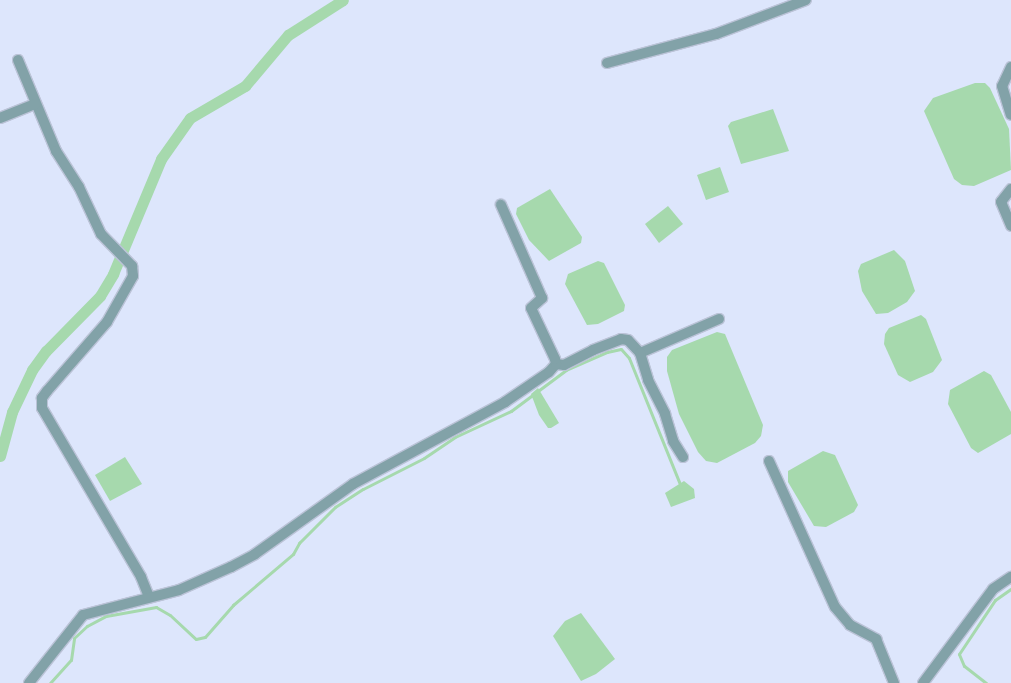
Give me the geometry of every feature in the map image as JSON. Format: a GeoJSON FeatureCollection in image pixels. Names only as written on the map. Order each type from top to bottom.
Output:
{"type":"FeatureCollection","features":[{"type":"Feature","properties":{"kind":"street"},"geometry":{"type":"LineString","coordinates":[[607,63],[644,50],[716,34],[806,0]]}},
{"type":"Feature","properties":{"kind":"street"},"geometry":{"type":"LineString","coordinates":[[18,60],[56,151],[111,247],[130,261],[133,276],[107,322],[47,391],[42,398],[42,408],[141,577],[150,598]]}},
{"type":"Feature","properties":{"kind":"street"},"geometry":{"type":"LineString","coordinates":[[1011,67],[1002,86],[1011,115]]}},
{"type":"Feature","properties":{"kind":"street"},"geometry":{"type":"LineString","coordinates":[[0,118],[35,104]]}},
{"type":"Feature","properties":{"kind":"street"},"geometry":{"type":"LineString","coordinates":[[1011,189],[1001,202],[1011,226]]}},
{"type":"Feature","properties":{"kind":"street"},"geometry":{"type":"LineString","coordinates":[[501,205],[542,298],[531,308],[556,364]]}},
{"type":"Feature","properties":{"kind":"street"},"geometry":{"type":"LineString","coordinates":[[640,353],[719,319]]}},
{"type":"Feature","properties":{"kind":"street"},"geometry":{"type":"LineString","coordinates":[[29,683],[83,616],[179,590],[255,554],[353,484],[505,402],[533,385],[556,364],[564,365],[621,338],[628,340],[640,353],[648,380],[666,414],[673,441],[683,457]]}},
{"type":"Feature","properties":{"kind":"street"},"geometry":{"type":"LineString","coordinates":[[769,461],[835,606],[850,625],[876,639],[894,683]]}},
{"type":"Feature","properties":{"kind":"street"},"geometry":{"type":"LineString","coordinates":[[924,683],[992,589],[1011,577]]}},
{"type":"Feature","properties":{"kind":"shaded area"},"geometry":{"type":"Polygon","coordinates":[[[975,83],[985,83],[990,88],[1009,129],[1011,170],[974,186],[962,185],[954,179],[924,111],[933,98],[975,83]]]}},
{"type":"Feature","properties":{"kind":"shaded area"},"geometry":{"type":"Polygon","coordinates":[[[773,109],[789,151],[741,164],[728,126],[731,122],[773,109]]]}},
{"type":"Feature","properties":{"kind":"shaded area"},"geometry":{"type":"Polygon","coordinates":[[[720,167],[729,192],[706,200],[697,175],[720,167]]]}},
{"type":"Feature","properties":{"kind":"shaded area"},"geometry":{"type":"Polygon","coordinates":[[[550,189],[582,237],[581,243],[549,261],[529,240],[516,214],[517,208],[550,189]]]}},
{"type":"Feature","properties":{"kind":"shaded area"},"geometry":{"type":"Polygon","coordinates":[[[668,206],[683,224],[659,243],[645,224],[668,206]]]}},
{"type":"Feature","properties":{"kind":"shaded area"},"geometry":{"type":"Polygon","coordinates":[[[894,250],[905,261],[915,291],[907,302],[888,313],[876,314],[862,291],[858,271],[861,264],[894,250]]]}},
{"type":"Feature","properties":{"kind":"shaded area"},"geometry":{"type":"Polygon","coordinates":[[[598,261],[604,263],[625,305],[624,311],[598,324],[587,325],[565,284],[568,274],[598,261]]]}},
{"type":"Feature","properties":{"kind":"shaded area"},"geometry":{"type":"Polygon","coordinates":[[[921,315],[926,319],[942,360],[933,372],[910,382],[898,375],[884,344],[885,334],[889,328],[921,315]]]}},
{"type":"Feature","properties":{"kind":"shaded area"},"geometry":{"type":"Polygon","coordinates":[[[717,332],[725,334],[763,425],[761,436],[755,443],[717,463],[706,461],[698,452],[679,414],[667,371],[667,357],[672,350],[717,332]]]}},
{"type":"Feature","properties":{"kind":"shaded area"},"geometry":{"type":"Polygon","coordinates":[[[984,371],[991,375],[1011,412],[1011,434],[978,453],[971,448],[948,404],[950,390],[984,371]]]}},
{"type":"Feature","properties":{"kind":"shaded area"},"geometry":{"type":"Polygon","coordinates":[[[538,388],[559,423],[551,428],[548,428],[539,415],[531,394],[538,388]]]}},
{"type":"Feature","properties":{"kind":"shaded area"},"geometry":{"type":"Polygon","coordinates":[[[823,451],[835,455],[858,505],[854,512],[826,527],[814,526],[788,482],[788,471],[823,451]]]}},
{"type":"Feature","properties":{"kind":"shaded area"},"geometry":{"type":"Polygon","coordinates":[[[125,457],[142,484],[110,501],[95,475],[125,457]]]}},
{"type":"Feature","properties":{"kind":"shaded area"},"geometry":{"type":"Polygon","coordinates":[[[684,481],[694,489],[695,498],[671,507],[665,493],[684,481]]]}},
{"type":"Feature","properties":{"kind":"shaded area"},"geometry":{"type":"Polygon","coordinates":[[[581,613],[615,659],[596,674],[581,681],[553,636],[565,621],[581,613]]]}},
{"type":"Feature","properties":{"kind":"waterway"},"geometry":{"type":"LineString","coordinates":[[0,456],[12,412],[32,370],[46,351],[100,296],[113,274],[161,159],[190,118],[245,86],[288,35],[343,0]]}},
{"type":"Feature","properties":{"kind":"waterway"},"geometry":{"type":"LineString","coordinates":[[50,683],[71,660],[74,638],[87,626],[106,616],[156,607],[170,615],[196,639],[205,637],[233,605],[293,554],[299,543],[335,507],[363,489],[424,458],[455,437],[511,411],[566,370],[607,352],[621,349],[629,358],[681,487]]}},
{"type":"Feature","properties":{"kind":"waterway"},"geometry":{"type":"LineString","coordinates":[[986,683],[964,666],[959,654],[995,600],[1011,589]]}}]}
